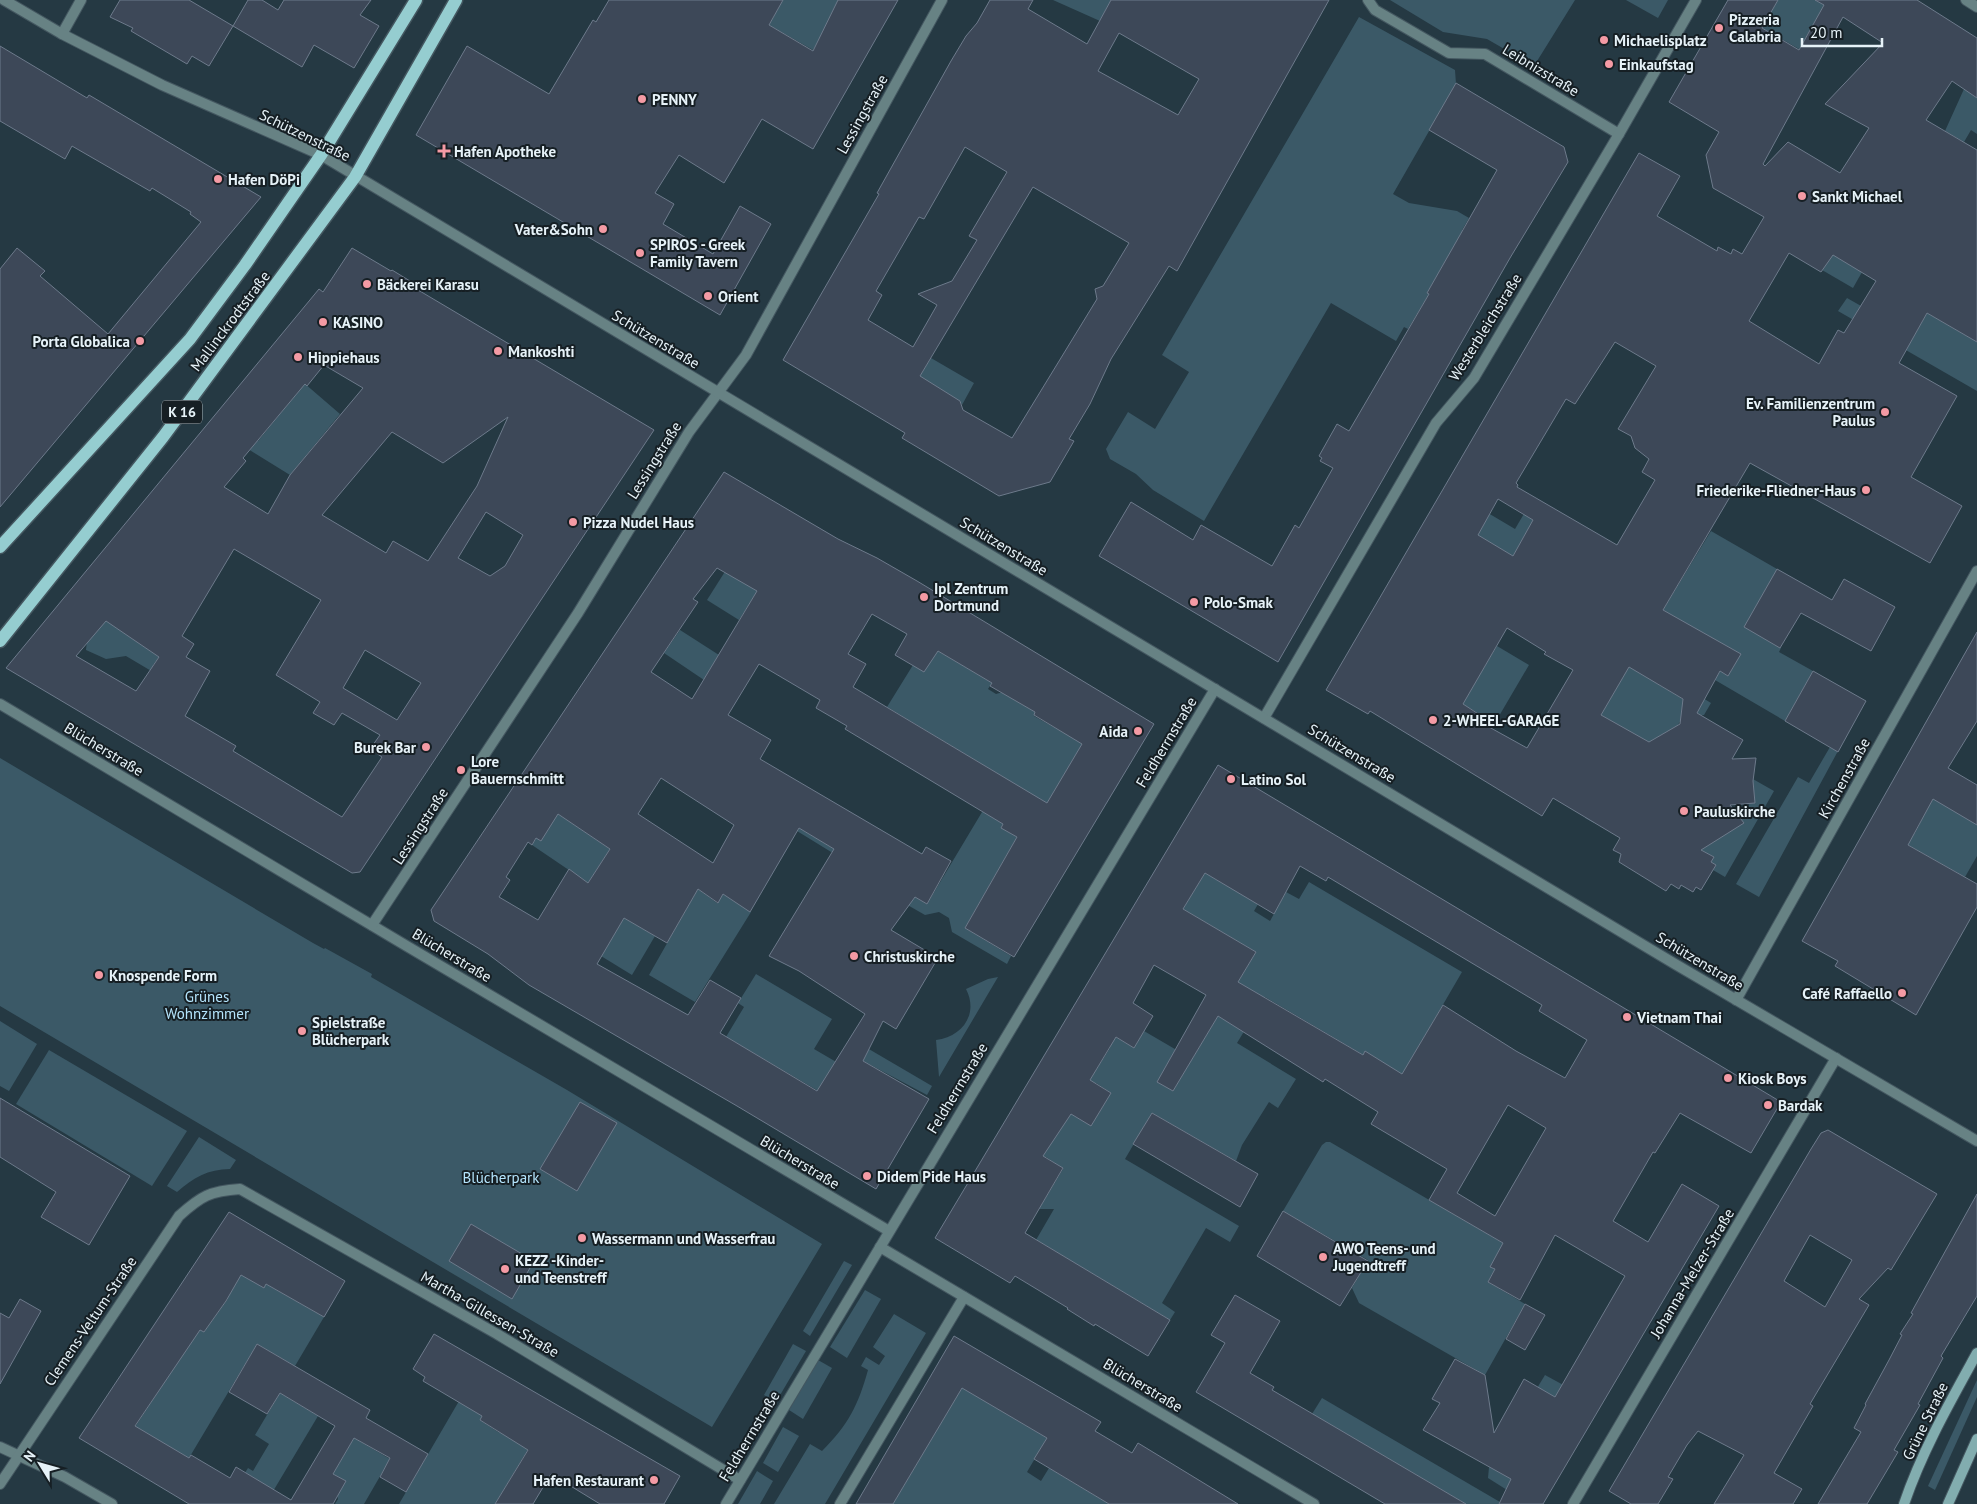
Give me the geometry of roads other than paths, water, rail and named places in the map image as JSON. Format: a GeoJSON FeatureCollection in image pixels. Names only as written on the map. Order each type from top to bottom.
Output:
{"type":"FeatureCollection","features":[{"type":"Feature","properties":{"kind":"main road","name":"Mallinckrodtstraße"},"geometry":{"type":"LineString","coordinates":[[0,547],[190,339],[245,265],[320,155],[416,0]]}},
{"type":"Feature","properties":{"kind":"main road","name":"Mallinckrodtstraße"},"geometry":{"type":"LineString","coordinates":[[0,641],[163,437],[355,177],[456,0]]}},
{"type":"Feature","properties":{"kind":"main road","name":"Grüne Straße"},"geometry":{"type":"LineString","coordinates":[[1904,1504],[1938,1424],[1977,1352]]}},
{"type":"Feature","properties":{"kind":"main road"},"geometry":{"type":"LineString","coordinates":[[1948,1504],[1977,1439]]}},
{"type":"Feature","properties":{"kind":"street","name":"Schützenstraße"},"geometry":{"type":"LineString","coordinates":[[4,0],[62,34],[186,96],[320,155],[1736,1000],[1977,1141]]}},
{"type":"Feature","properties":{"kind":"street"},"geometry":{"type":"LineString","coordinates":[[62,34],[81,0]]}},
{"type":"Feature","properties":{"kind":"street","name":"Lessingstraße"},"geometry":{"type":"LineString","coordinates":[[372,925],[578,613],[689,432],[719,393],[750,346],[942,0]]}},
{"type":"Feature","properties":{"kind":"street","name":"Leibnizstraße"},"geometry":{"type":"LineString","coordinates":[[1368,0],[1375,10],[1449,53],[1485,54],[1619,134]]}},
{"type":"Feature","properties":{"kind":"street","name":"Westerbleichstraße"},"geometry":{"type":"LineString","coordinates":[[1264,718],[1436,423],[1474,378],[1696,0]]}},
{"type":"Feature","properties":{"kind":"street"},"geometry":{"type":"LineString","coordinates":[[1966,0],[1977,7]]}},
{"type":"Feature","properties":{"kind":"street","name":"Kirchenstraße"},"geometry":{"type":"LineString","coordinates":[[1736,1000],[1977,572]]}},
{"type":"Feature","properties":{"kind":"street","name":"Feldherrnstraße"},"geometry":{"type":"LineString","coordinates":[[726,1504],[1215,689]]}},
{"type":"Feature","properties":{"kind":"street","name":"Blücherstraße"},"geometry":{"type":"LineString","coordinates":[[0,704],[889,1231]]}},
{"type":"Feature","properties":{"kind":"street","name":"Johanna-Melzer-Straße"},"geometry":{"type":"LineString","coordinates":[[1573,1504],[1836,1058]]}},
{"type":"Feature","properties":{"kind":"street","name":"Martha-Gillessen-Straße"},"geometry":{"type":"LineString","coordinates":[[219,1190],[240,1189],[497,1334],[740,1480]]}},
{"type":"Feature","properties":{"kind":"street","name":"Clemens-Veltum-Straße"},"geometry":{"type":"LineString","coordinates":[[0,1484],[179,1216],[196,1200],[219,1190]]}},
{"type":"Feature","properties":{"kind":"street","name":"Blücherstraße"},"geometry":{"type":"LineString","coordinates":[[880,1247],[1314,1504]]}},
{"type":"Feature","properties":{"kind":"street"},"geometry":{"type":"LineString","coordinates":[[840,1504],[964,1297]]}},
{"type":"Feature","properties":{"kind":"street"},"geometry":{"type":"LineString","coordinates":[[0,1448],[65,1477],[112,1504]]}},
{"type":"Feature","properties":{"kind":"place","name":"Pizzeria Calabria"},"geometry":{"type":"Point","coordinates":[1719,28]}},
{"type":"Feature","properties":{"kind":"place","name":"Michaelisplatz"},"geometry":{"type":"Point","coordinates":[1604,40]}},
{"type":"Feature","properties":{"kind":"place","name":"Einkaufstag"},"geometry":{"type":"Point","coordinates":[1609,64]}},
{"type":"Feature","properties":{"kind":"place","name":"PENNY"},"geometry":{"type":"Point","coordinates":[642,99]}},
{"type":"Feature","properties":{"kind":"place","name":"Hafen Apotheke"},"geometry":{"type":"Point","coordinates":[444,151]}},
{"type":"Feature","properties":{"kind":"place","name":"Hafen DöPi"},"geometry":{"type":"Point","coordinates":[218,179]}},
{"type":"Feature","properties":{"kind":"place","name":"Sankt Michael"},"geometry":{"type":"Point","coordinates":[1802,196]}},
{"type":"Feature","properties":{"kind":"place","name":"Vater&Sohn"},"geometry":{"type":"Point","coordinates":[603,229]}},
{"type":"Feature","properties":{"kind":"place","name":"SPIROS - Greek Family Tavern"},"geometry":{"type":"Point","coordinates":[640,253]}},
{"type":"Feature","properties":{"kind":"place","name":"Bäckerei Karasu"},"geometry":{"type":"Point","coordinates":[367,284]}},
{"type":"Feature","properties":{"kind":"place","name":"Orient"},"geometry":{"type":"Point","coordinates":[708,296]}},
{"type":"Feature","properties":{"kind":"place","name":"KASINO"},"geometry":{"type":"Point","coordinates":[323,322]}},
{"type":"Feature","properties":{"kind":"place","name":"Porta Globalica"},"geometry":{"type":"Point","coordinates":[140,341]}},
{"type":"Feature","properties":{"kind":"place","name":"Mankoshti"},"geometry":{"type":"Point","coordinates":[498,351]}},
{"type":"Feature","properties":{"kind":"place","name":"Hippiehaus"},"geometry":{"type":"Point","coordinates":[298,357]}},
{"type":"Feature","properties":{"kind":"place","name":"Ev. Familienzentrum Paulus"},"geometry":{"type":"Point","coordinates":[1885,412]}},
{"type":"Feature","properties":{"kind":"place","name":"Friederike-Fliedner-Haus"},"geometry":{"type":"Point","coordinates":[1866,490]}},
{"type":"Feature","properties":{"kind":"place","name":"Pizza Nudel Haus"},"geometry":{"type":"Point","coordinates":[573,522]}},
{"type":"Feature","properties":{"kind":"place","name":"Ipl Zentrum Dortmund"},"geometry":{"type":"Point","coordinates":[924,597]}},
{"type":"Feature","properties":{"kind":"place","name":"Polo-Smak"},"geometry":{"type":"Point","coordinates":[1194,602]}},
{"type":"Feature","properties":{"kind":"place","name":"2-WHEEL-GARAGE"},"geometry":{"type":"Point","coordinates":[1433,720]}},
{"type":"Feature","properties":{"kind":"place","name":"Aida"},"geometry":{"type":"Point","coordinates":[1138,731]}},
{"type":"Feature","properties":{"kind":"place","name":"Burek Bar"},"geometry":{"type":"Point","coordinates":[426,747]}},
{"type":"Feature","properties":{"kind":"place","name":"Lore Bauernschmitt"},"geometry":{"type":"Point","coordinates":[461,770]}},
{"type":"Feature","properties":{"kind":"place","name":"Latino Sol"},"geometry":{"type":"Point","coordinates":[1231,779]}},
{"type":"Feature","properties":{"kind":"place","name":"Pauluskirche"},"geometry":{"type":"Point","coordinates":[1684,811]}},
{"type":"Feature","properties":{"kind":"place","name":"Christuskirche"},"geometry":{"type":"Point","coordinates":[854,956]}},
{"type":"Feature","properties":{"kind":"place","name":"Knospende Form"},"geometry":{"type":"Point","coordinates":[99,975]}},
{"type":"Feature","properties":{"kind":"place","name":"Café Raffaello"},"geometry":{"type":"Point","coordinates":[1902,993]}},
{"type":"Feature","properties":{"kind":"place","name":"Vietnam Thai"},"geometry":{"type":"Point","coordinates":[1627,1017]}},
{"type":"Feature","properties":{"kind":"place","name":"Spielstraße Blücherpark"},"geometry":{"type":"Point","coordinates":[302,1031]}},
{"type":"Feature","properties":{"kind":"place","name":"Kiosk Boys"},"geometry":{"type":"Point","coordinates":[1728,1078]}},
{"type":"Feature","properties":{"kind":"place","name":"Bardak"},"geometry":{"type":"Point","coordinates":[1768,1105]}},
{"type":"Feature","properties":{"kind":"place","name":"Didem Pide Haus"},"geometry":{"type":"Point","coordinates":[867,1176]}},
{"type":"Feature","properties":{"kind":"place","name":"Wassermann und Wasserfrau"},"geometry":{"type":"Point","coordinates":[582,1238]}},
{"type":"Feature","properties":{"kind":"place","name":"AWO Teens- und Jugendtreff"},"geometry":{"type":"Point","coordinates":[1323,1257]}},
{"type":"Feature","properties":{"kind":"place","name":"KEZZ -Kinder- und Teenstreff"},"geometry":{"type":"Point","coordinates":[505,1269]}},
{"type":"Feature","properties":{"kind":"place","name":"Hafen Restaurant"},"geometry":{"type":"Point","coordinates":[654,1480]}},
{"type":"Feature","properties":{"kind":"park label","name":"Grünes Wohnzimmer"},"geometry":{"type":"Point","coordinates":[207,1004]}},
{"type":"Feature","properties":{"kind":"park label","name":"Blücherpark"},"geometry":{"type":"Point","coordinates":[501,1177]}}]}
